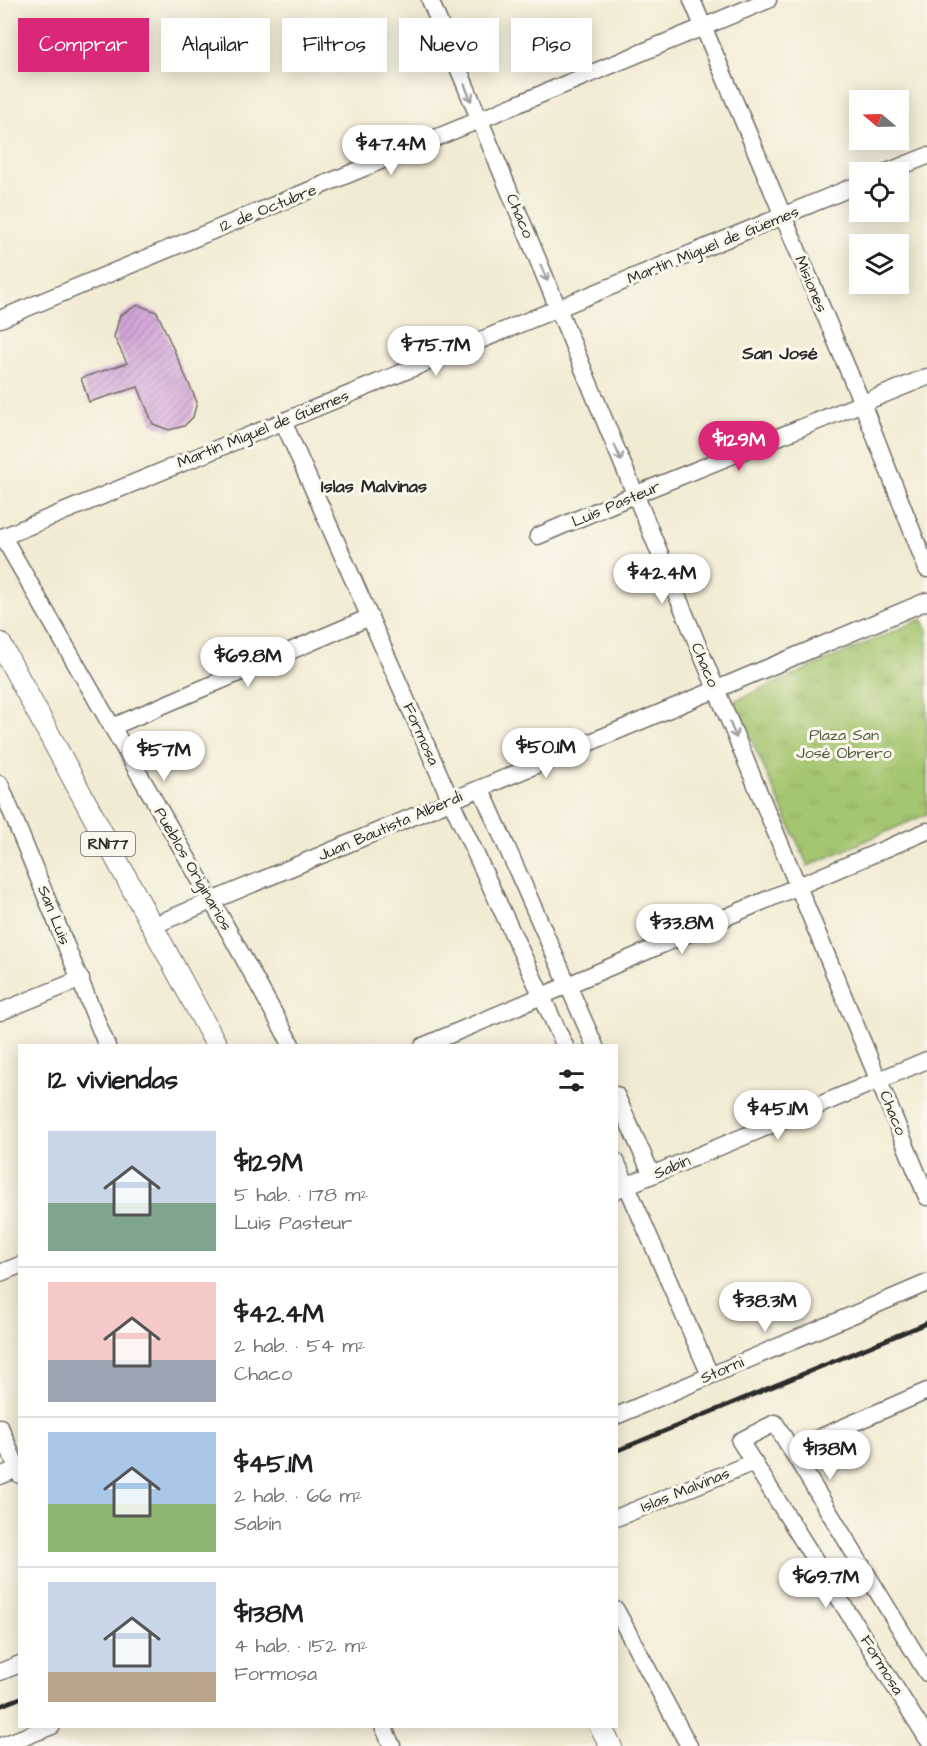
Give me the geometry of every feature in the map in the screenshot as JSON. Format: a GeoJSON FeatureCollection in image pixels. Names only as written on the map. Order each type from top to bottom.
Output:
{"type":"FeatureCollection","features":[{"type":"Feature","properties":{"kind":"main road","name":"RN177"},"geometry":{"type":"LineString","coordinates":[[0,643],[216,1044]]}},
{"type":"Feature","properties":{"kind":"main road"},"geometry":{"type":"LineString","coordinates":[[601,1728],[611,1746]]}},
{"type":"Feature","properties":{"kind":"street","name":"Chaco"},"geometry":{"type":"LineString","coordinates":[[430,0],[927,1197]]}},
{"type":"Feature","properties":{"kind":"street","name":"Misiones"},"geometry":{"type":"LineString","coordinates":[[692,0],[862,403],[927,569]]}},
{"type":"Feature","properties":{"kind":"street","name":"12 de Octubre"},"geometry":{"type":"LineString","coordinates":[[0,319],[768,0]]}},
{"type":"Feature","properties":{"kind":"street"},"geometry":{"type":"LineString","coordinates":[[909,163],[927,156]]}},
{"type":"Feature","properties":{"kind":"street","name":"Martín Miguel de Güemes"},"geometry":{"type":"LineString","coordinates":[[2,538],[849,189]]}},
{"type":"Feature","properties":{"kind":"street","name":"Luis Pasteur"},"geometry":{"type":"LineString","coordinates":[[538,536],[927,377]]}},
{"type":"Feature","properties":{"kind":"street","name":"Formosa"},"geometry":{"type":"LineString","coordinates":[[283,421],[451,801],[563,1044]]}},
{"type":"Feature","properties":{"kind":"street","name":"Pueblos Originarios"},"geometry":{"type":"LineString","coordinates":[[2,538],[212,901],[291,1044]]}},
{"type":"Feature","properties":{"kind":"street","name":"Juan Bautista Alberdi"},"geometry":{"type":"LineString","coordinates":[[152,926],[927,601]]}},
{"type":"Feature","properties":{"kind":"street"},"geometry":{"type":"LineString","coordinates":[[112,726],[370,617]]}},
{"type":"Feature","properties":{"kind":"street","name":"San Luis"},"geometry":{"type":"LineString","coordinates":[[0,784],[106,1044]]}},
{"type":"Feature","properties":{"kind":"street"},"geometry":{"type":"LineString","coordinates":[[481,789],[594,1044]]}},
{"type":"Feature","properties":{"kind":"street"},"geometry":{"type":"LineString","coordinates":[[428,1044],[927,831]]}},
{"type":"Feature","properties":{"kind":"street"},"geometry":{"type":"LineString","coordinates":[[0,1012],[81,979]]}},
{"type":"Feature","properties":{"kind":"street","name":"Sabín"},"geometry":{"type":"LineString","coordinates":[[622,1188],[927,1060]]}},
{"type":"Feature","properties":{"kind":"street"},"geometry":{"type":"LineString","coordinates":[[618,1099],[652,1175]]}},
{"type":"Feature","properties":{"kind":"street"},"geometry":{"type":"LineString","coordinates":[[618,1170],[622,1188],[710,1375]]}},
{"type":"Feature","properties":{"kind":"street"},"geometry":{"type":"LineString","coordinates":[[0,1273],[18,1266]]}},
{"type":"Feature","properties":{"kind":"street","name":"Storni"},"geometry":{"type":"LineString","coordinates":[[618,1415],[927,1283]]}},
{"type":"Feature","properties":{"kind":"street"},"geometry":{"type":"LineString","coordinates":[[791,1450],[927,1391]]}},
{"type":"Feature","properties":{"kind":"street","name":"Formosa"},"geometry":{"type":"LineString","coordinates":[[927,1673],[775,1423],[740,1441],[927,1737]]}},
{"type":"Feature","properties":{"kind":"street"},"geometry":{"type":"LineString","coordinates":[[0,1427],[18,1472],[0,1476]]}},
{"type":"Feature","properties":{"kind":"street","name":"Islas Malvinas"},"geometry":{"type":"LineString","coordinates":[[618,1517],[754,1462]]}},
{"type":"Feature","properties":{"kind":"street"},"geometry":{"type":"LineString","coordinates":[[618,1614],[689,1746]]}},
{"type":"Feature","properties":{"kind":"street"},"geometry":{"type":"LineString","coordinates":[[0,1672],[18,1665]]}},
{"type":"Feature","properties":{"kind":"street"},"geometry":{"type":"LineString","coordinates":[[1,1746],[47,1728]]}},
{"type":"Feature","properties":{"kind":"street"},"geometry":{"type":"LineString","coordinates":[[384,1728],[392,1746]]}},
{"type":"Feature","properties":{"kind":"green space","name":"Plaza San José Obrero"},"geometry":{"type":"Polygon","coordinates":[[[922,619],[927,628],[927,814],[808,866],[734,701],[922,619]]]}},
{"type":"Feature","properties":{"kind":"building"},"geometry":{"type":"Polygon","coordinates":[[[138,305],[157,312],[197,402],[193,417],[184,426],[169,430],[153,424],[138,387],[89,402],[81,378],[127,363],[114,337],[120,315],[138,305]]]}},
{"type":"Feature","properties":{"kind":"railway"},"geometry":{"type":"LineString","coordinates":[[618,1450],[927,1323]]}},
{"type":"Feature","properties":{"kind":"railway"},"geometry":{"type":"LineString","coordinates":[[0,1706],[18,1699]]}},
{"type":"Feature","properties":{"kind":"district","name":"San José"},"geometry":{"type":"Point","coordinates":[780,353]}},
{"type":"Feature","properties":{"kind":"district","name":"Islas Malvinas"},"geometry":{"type":"Point","coordinates":[374,486]}}]}
